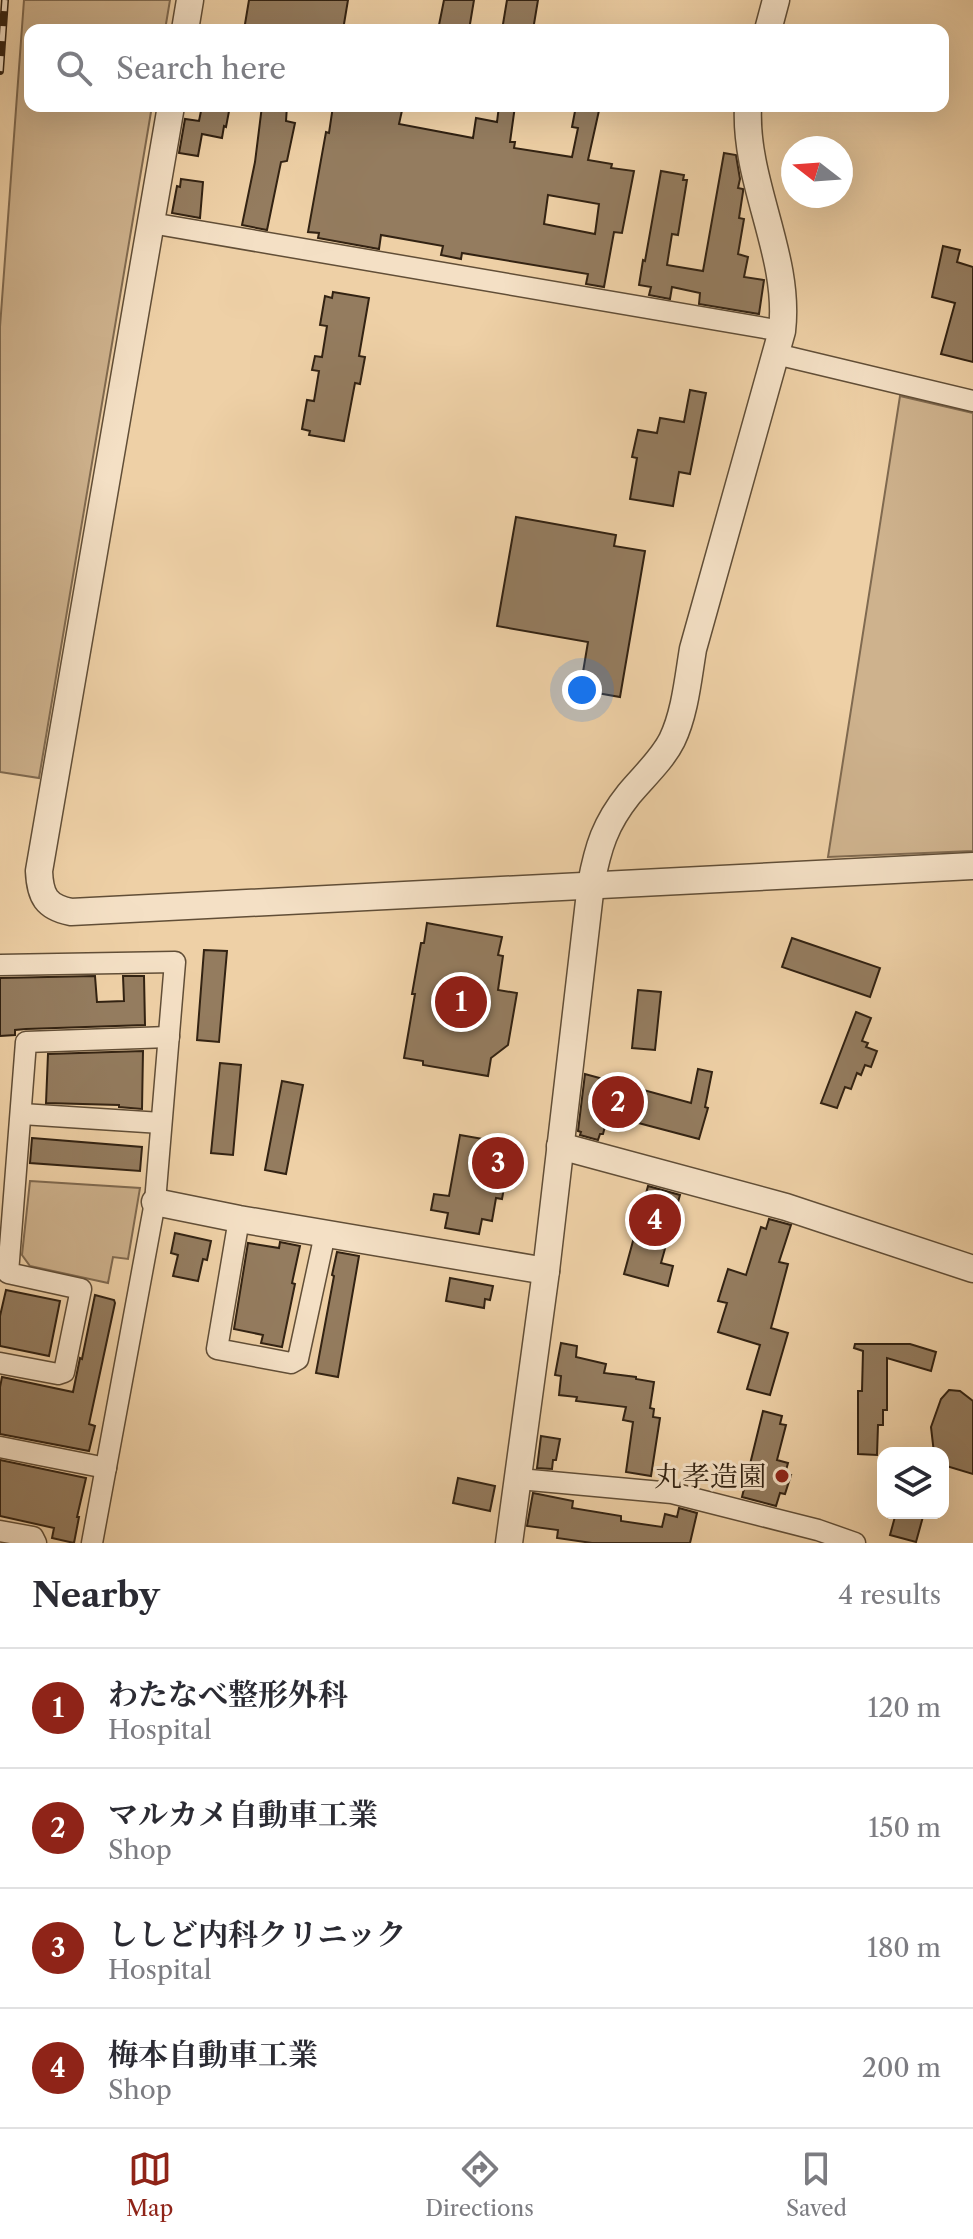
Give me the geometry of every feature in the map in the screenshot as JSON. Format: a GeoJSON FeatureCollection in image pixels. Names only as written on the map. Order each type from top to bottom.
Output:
{"type":"FeatureCollection","features":[{"type":"Feature","properties":{"kind":"street"},"geometry":{"type":"LineString","coordinates":[[186,24],[190,0]]}},
{"type":"Feature","properties":{"kind":"street"},"geometry":{"type":"LineString","coordinates":[[770,24],[776,0]]}},
{"type":"Feature","properties":{"kind":"street"},"geometry":{"type":"LineString","coordinates":[[170,112],[39,871],[40,889],[48,901],[58,909],[71,912],[973,866]]}},
{"type":"Feature","properties":{"kind":"street"},"geometry":{"type":"LineString","coordinates":[[509,1543],[598,848],[627,796],[671,741],[684,702],[693,649],[779,343],[784,310],[782,280],[762,202],[748,112]]}},
{"type":"Feature","properties":{"kind":"street"},"geometry":{"type":"LineString","coordinates":[[151,223],[779,343],[973,401]]}},
{"type":"Feature","properties":{"kind":"street"},"geometry":{"type":"LineString","coordinates":[[0,965],[175,962],[155,1202],[92,1543]]}},
{"type":"Feature","properties":{"kind":"street"},"geometry":{"type":"LineString","coordinates":[[0,1363],[58,1374],[64,1372],[81,1289],[8,1273],[26,1042],[169,1037]]}},
{"type":"Feature","properties":{"kind":"street"},"geometry":{"type":"LineString","coordinates":[[22,1114],[161,1123]]}},
{"type":"Feature","properties":{"kind":"street"},"geometry":{"type":"LineString","coordinates":[[560,1146],[786,1207],[973,1269]]}},
{"type":"Feature","properties":{"kind":"street"},"geometry":{"type":"LineString","coordinates":[[155,1202],[546,1271]]}},
{"type":"Feature","properties":{"kind":"street"},"geometry":{"type":"LineString","coordinates":[[239,1219],[217,1349],[291,1363],[298,1359],[325,1234]]}},
{"type":"Feature","properties":{"kind":"street"},"geometry":{"type":"LineString","coordinates":[[0,1447],[106,1468]]}},
{"type":"Feature","properties":{"kind":"street"},"geometry":{"type":"LineString","coordinates":[[519,1479],[672,1493],[818,1530],[855,1543]]}},
{"type":"Feature","properties":{"kind":"street"},"geometry":{"type":"LineString","coordinates":[[0,1531],[33,1537],[36,1543]]}},
{"type":"Feature","properties":{"kind":"shaded area"},"geometry":{"type":"Polygon","coordinates":[[[24,0],[170,0],[166,24],[24,24],[24,112],[151,112],[39,778],[0,772],[0,327],[24,0]]]}},
{"type":"Feature","properties":{"kind":"shaded area"},"geometry":{"type":"Polygon","coordinates":[[[900,396],[973,413],[973,851],[828,857],[900,396]]]}},
{"type":"Feature","properties":{"kind":"shaded area"},"geometry":{"type":"Polygon","coordinates":[[[30,1181],[140,1188],[128,1259],[113,1257],[108,1283],[30,1266],[22,1255],[30,1181]]]}},
{"type":"Feature","properties":{"kind":"building"},"geometry":{"type":"Polygon","coordinates":[[[249,0],[348,0],[344,24],[245,24],[249,0]]]}},
{"type":"Feature","properties":{"kind":"building"},"geometry":{"type":"Polygon","coordinates":[[[444,0],[474,0],[470,24],[439,24],[444,0]]]}},
{"type":"Feature","properties":{"kind":"building"},"geometry":{"type":"Polygon","coordinates":[[[507,0],[538,0],[534,24],[503,24],[507,0]]]}},
{"type":"Feature","properties":{"kind":"building"},"geometry":{"type":"Polygon","coordinates":[[[201,112],[229,112],[222,138],[202,134],[198,156],[179,153],[185,119],[199,121],[201,112]]]}},
{"type":"Feature","properties":{"kind":"building"},"geometry":{"type":"Polygon","coordinates":[[[261,112],[287,112],[286,121],[295,123],[287,161],[281,162],[267,230],[242,225],[261,112]]]}},
{"type":"Feature","properties":{"kind":"building"},"geometry":{"type":"Polygon","coordinates":[[[332,112],[402,112],[399,124],[473,138],[476,118],[497,122],[498,112],[514,112],[510,142],[515,142],[514,148],[572,157],[578,128],[572,127],[575,112],[599,112],[588,160],[612,164],[611,168],[634,171],[622,233],[614,232],[604,287],[586,284],[588,274],[462,253],[461,259],[441,255],[443,246],[381,235],[379,249],[318,238],[319,233],[308,232],[326,132],[329,133],[332,112]],[[548,195],[544,224],[595,234],[599,204],[548,195]]]}},
{"type":"Feature","properties":{"kind":"building"},"geometry":{"type":"Polygon","coordinates":[[[724,153],[736,155],[740,179],[738,188],[743,189],[739,218],[744,219],[738,254],[748,257],[744,277],[764,280],[759,314],[699,304],[700,293],[672,287],[670,299],[649,295],[651,287],[639,285],[661,171],[684,175],[683,180],[687,180],[678,235],[672,234],[667,265],[703,271],[724,153]]]}},
{"type":"Feature","properties":{"kind":"building"},"geometry":{"type":"Polygon","coordinates":[[[181,179],[203,182],[200,218],[172,213],[181,179]]]}},
{"type":"Feature","properties":{"kind":"building"},"geometry":{"type":"Polygon","coordinates":[[[943,246],[960,250],[957,262],[973,267],[973,362],[941,354],[955,303],[932,297],[943,246]]]}},
{"type":"Feature","properties":{"kind":"building"},"geometry":{"type":"Polygon","coordinates":[[[333,292],[369,298],[359,356],[365,357],[360,384],[355,383],[344,441],[309,435],[310,431],[302,429],[307,400],[314,401],[319,371],[312,370],[315,356],[322,357],[327,326],[320,325],[325,296],[332,298],[333,292]]]}},
{"type":"Feature","properties":{"kind":"building"},"geometry":{"type":"Polygon","coordinates":[[[690,390],[706,393],[690,474],[679,472],[673,506],[630,499],[637,458],[632,457],[638,430],[657,433],[660,418],[684,422],[690,390]]]}},
{"type":"Feature","properties":{"kind":"building"},"geometry":{"type":"Polygon","coordinates":[[[516,517],[616,535],[614,546],[645,551],[620,697],[580,690],[588,642],[497,626],[516,517]]]}},
{"type":"Feature","properties":{"kind":"building"},"geometry":{"type":"Polygon","coordinates":[[[427,923],[502,937],[498,955],[503,956],[498,990],[517,993],[508,1045],[491,1058],[488,1076],[423,1065],[423,1061],[404,1058],[415,994],[412,994],[427,923]]]}},
{"type":"Feature","properties":{"kind":"building"},"geometry":{"type":"Polygon","coordinates":[[[792,938],[880,968],[870,997],[782,967],[792,938]]]}},
{"type":"Feature","properties":{"kind":"building"},"geometry":{"type":"Polygon","coordinates":[[[204,950],[227,951],[219,1042],[197,1040],[204,950]]]}},
{"type":"Feature","properties":{"kind":"building"},"geometry":{"type":"Polygon","coordinates":[[[95,976],[97,1002],[124,1001],[123,976],[144,976],[145,1025],[26,1029],[15,1030],[15,1035],[0,1036],[0,978],[95,976]]]}},
{"type":"Feature","properties":{"kind":"building"},"geometry":{"type":"Polygon","coordinates":[[[638,990],[661,992],[655,1050],[632,1048],[638,990]]]}},
{"type":"Feature","properties":{"kind":"building"},"geometry":{"type":"Polygon","coordinates":[[[856,1012],[871,1018],[862,1041],[868,1043],[866,1047],[877,1051],[871,1067],[865,1065],[861,1075],[857,1073],[851,1089],[845,1087],[837,1108],[821,1103],[856,1012]]]}},
{"type":"Feature","properties":{"kind":"building"},"geometry":{"type":"Polygon","coordinates":[[[143,1051],[142,1109],[119,1105],[46,1103],[48,1054],[143,1051]]]}},
{"type":"Feature","properties":{"kind":"building"},"geometry":{"type":"Polygon","coordinates":[[[220,1063],[241,1065],[233,1155],[211,1153],[220,1063]]]}},
{"type":"Feature","properties":{"kind":"building"},"geometry":{"type":"Polygon","coordinates":[[[698,1069],[712,1072],[705,1107],[708,1108],[699,1139],[608,1115],[603,1134],[598,1140],[580,1135],[585,1074],[691,1103],[698,1069]]]}},
{"type":"Feature","properties":{"kind":"building"},"geometry":{"type":"Polygon","coordinates":[[[282,1081],[303,1085],[286,1174],[265,1170],[282,1081]]]}},
{"type":"Feature","properties":{"kind":"building"},"geometry":{"type":"Polygon","coordinates":[[[460,1135],[512,1144],[502,1199],[496,1198],[492,1221],[482,1219],[479,1234],[445,1228],[448,1213],[431,1210],[434,1194],[449,1196],[460,1135]]]}},
{"type":"Feature","properties":{"kind":"building"},"geometry":{"type":"Polygon","coordinates":[[[32,1138],[142,1147],[140,1171],[30,1163],[32,1138]]]}},
{"type":"Feature","properties":{"kind":"building"},"geometry":{"type":"Polygon","coordinates":[[[648,1186],[680,1195],[661,1263],[673,1266],[668,1286],[624,1274],[648,1186]]]}},
{"type":"Feature","properties":{"kind":"building"},"geometry":{"type":"Polygon","coordinates":[[[769,1219],[791,1225],[779,1262],[788,1264],[771,1328],[788,1333],[770,1395],[747,1389],[760,1345],[718,1332],[727,1303],[718,1301],[728,1269],[746,1275],[761,1227],[766,1229],[769,1219]]]}},
{"type":"Feature","properties":{"kind":"building"},"geometry":{"type":"Polygon","coordinates":[[[175,1233],[211,1241],[198,1281],[173,1276],[178,1255],[171,1253],[175,1233]]]}},
{"type":"Feature","properties":{"kind":"building"},"geometry":{"type":"Polygon","coordinates":[[[280,1242],[300,1246],[282,1347],[261,1343],[263,1335],[234,1329],[248,1243],[279,1248],[280,1242]]]}},
{"type":"Feature","properties":{"kind":"building"},"geometry":{"type":"Polygon","coordinates":[[[337,1252],[359,1256],[338,1377],[316,1373],[337,1252]]]}},
{"type":"Feature","properties":{"kind":"building"},"geometry":{"type":"Polygon","coordinates":[[[450,1278],[493,1286],[490,1300],[485,1299],[484,1308],[446,1301],[450,1278]]]}},
{"type":"Feature","properties":{"kind":"building"},"geometry":{"type":"Polygon","coordinates":[[[6,1290],[60,1301],[49,1356],[0,1346],[0,1316],[6,1290]]]}},
{"type":"Feature","properties":{"kind":"building"},"geometry":{"type":"Polygon","coordinates":[[[95,1295],[114,1300],[115,1303],[89,1424],[95,1426],[89,1451],[0,1434],[2,1377],[73,1392],[95,1295]]]}},
{"type":"Feature","properties":{"kind":"building"},"geometry":{"type":"Polygon","coordinates":[[[561,1343],[577,1346],[576,1357],[606,1364],[604,1373],[654,1382],[650,1408],[654,1409],[653,1417],[660,1418],[651,1476],[626,1472],[633,1422],[623,1420],[626,1407],[576,1401],[577,1397],[559,1395],[561,1376],[555,1375],[561,1343]]]}},
{"type":"Feature","properties":{"kind":"building"},"geometry":{"type":"Polygon","coordinates":[[[855,1344],[910,1344],[936,1352],[931,1371],[887,1358],[887,1410],[883,1410],[883,1425],[878,1425],[877,1455],[858,1454],[858,1391],[862,1391],[863,1351],[854,1348],[855,1344]]]}},
{"type":"Feature","properties":{"kind":"building"},"geometry":{"type":"Polygon","coordinates":[[[949,1390],[960,1391],[973,1401],[973,1474],[949,1467],[949,1447],[933,1447],[931,1427],[941,1399],[949,1390]]]}},
{"type":"Feature","properties":{"kind":"building"},"geometry":{"type":"Polygon","coordinates":[[[763,1411],[782,1416],[780,1424],[786,1425],[777,1460],[788,1463],[785,1474],[791,1475],[785,1494],[780,1493],[776,1506],[742,1497],[763,1411]]]}},
{"type":"Feature","properties":{"kind":"building"},"geometry":{"type":"Polygon","coordinates":[[[541,1436],[560,1439],[552,1469],[537,1468],[541,1436]]]}},
{"type":"Feature","properties":{"kind":"building"},"geometry":{"type":"Polygon","coordinates":[[[0,1460],[86,1478],[74,1543],[52,1538],[54,1528],[0,1516],[0,1460]]]}},
{"type":"Feature","properties":{"kind":"building"},"geometry":{"type":"Polygon","coordinates":[[[458,1478],[495,1486],[490,1511],[453,1503],[458,1478]]]}},
{"type":"Feature","properties":{"kind":"building"},"geometry":{"type":"Polygon","coordinates":[[[533,1493],[573,1501],[572,1508],[621,1516],[621,1521],[662,1527],[665,1514],[677,1517],[679,1508],[697,1513],[690,1543],[592,1543],[557,1538],[558,1530],[527,1526],[533,1493]]]}},
{"type":"Feature","properties":{"kind":"building"},"geometry":{"type":"Polygon","coordinates":[[[894,1519],[922,1519],[916,1542],[890,1535],[894,1519]]]}},
{"type":"Feature","properties":{"kind":"railway"},"geometry":{"type":"LineString","coordinates":[[0,71],[5,0]]}},
{"type":"Feature","properties":{"kind":"place","name":"わたなべ整形外科"},"geometry":{"type":"Point","coordinates":[461,1002]}},
{"type":"Feature","properties":{"kind":"place","name":"マルカメ自動車工業"},"geometry":{"type":"Point","coordinates":[618,1102]}},
{"type":"Feature","properties":{"kind":"place","name":"ししど内科クリニック"},"geometry":{"type":"Point","coordinates":[498,1163]}},
{"type":"Feature","properties":{"kind":"place","name":"梅本自動車工業"},"geometry":{"type":"Point","coordinates":[655,1220]}},
{"type":"Feature","properties":{"kind":"place","name":"丸孝造園"},"geometry":{"type":"Point","coordinates":[782,1476]}}]}
